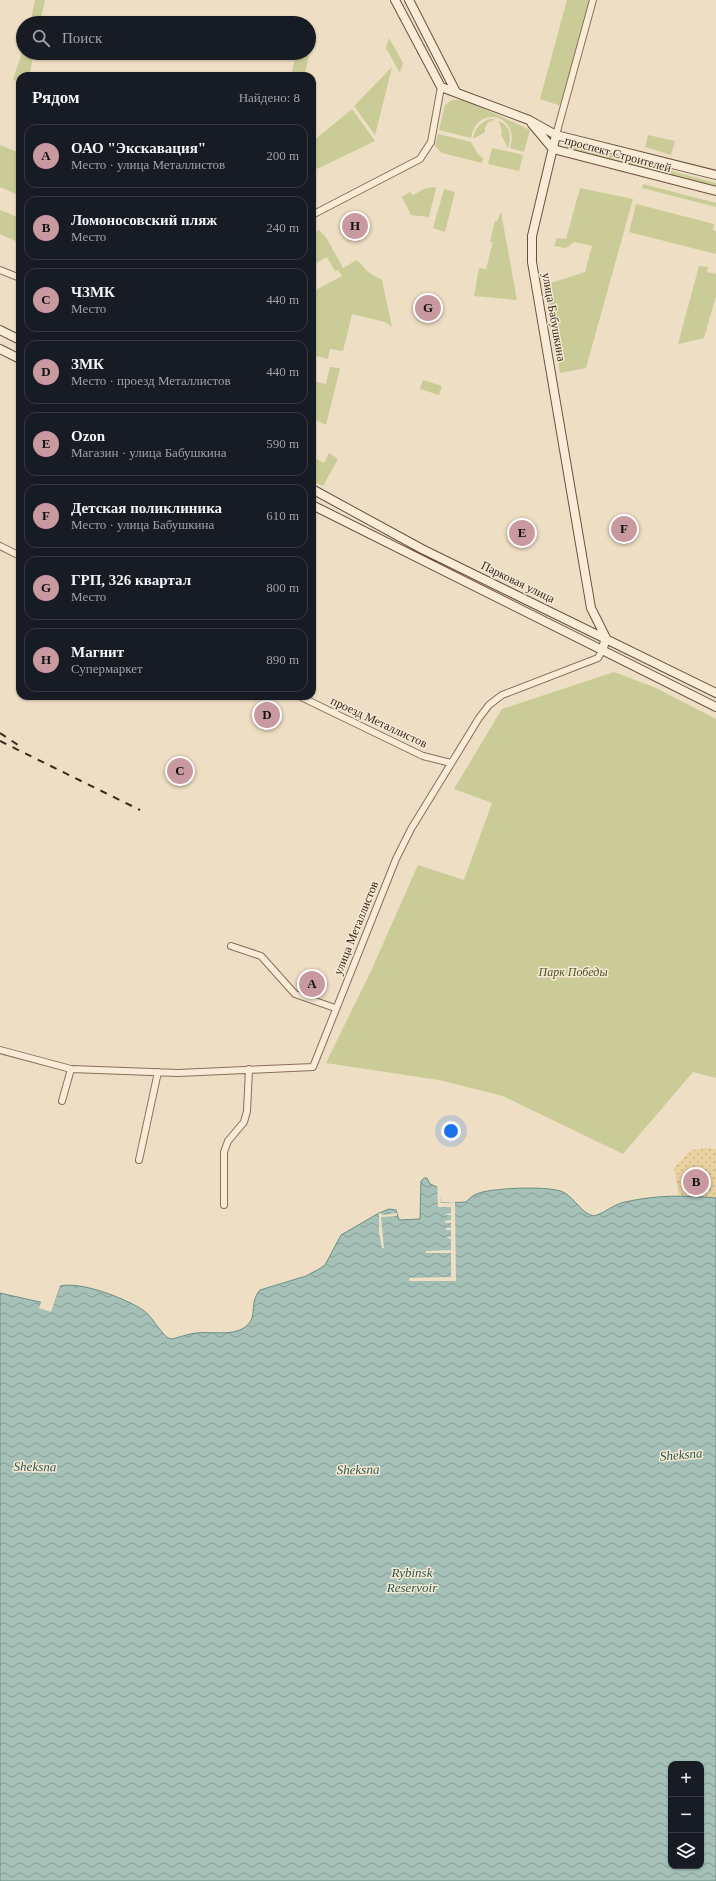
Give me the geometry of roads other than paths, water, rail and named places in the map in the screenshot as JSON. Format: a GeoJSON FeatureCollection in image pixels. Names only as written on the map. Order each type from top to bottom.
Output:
{"type":"FeatureCollection","features":[{"type":"Feature","properties":{"kind":"main road"},"geometry":{"type":"LineString","coordinates":[[395,0],[441,87],[529,120]]}},
{"type":"Feature","properties":{"kind":"main road"},"geometry":{"type":"LineString","coordinates":[[409,0],[456,92]]}},
{"type":"Feature","properties":{"kind":"main road","name":"проспект Строителей"},"geometry":{"type":"LineString","coordinates":[[529,120],[556,135],[716,176]]}},
{"type":"Feature","properties":{"kind":"main road","name":"проспект Строителей"},"geometry":{"type":"LineString","coordinates":[[529,120],[553,148],[716,191]]}},
{"type":"Feature","properties":{"kind":"main road","name":"улица Бабушкина"},"geometry":{"type":"LineString","coordinates":[[556,135],[532,236],[532,262],[591,608],[606,638]]}},
{"type":"Feature","properties":{"kind":"main road"},"geometry":{"type":"LineString","coordinates":[[0,330],[16,338]]}},
{"type":"Feature","properties":{"kind":"main road"},"geometry":{"type":"LineString","coordinates":[[0,349],[16,357]]}},
{"type":"Feature","properties":{"kind":"main road","name":"Парковая улица"},"geometry":{"type":"LineString","coordinates":[[316,491],[422,549],[716,693]]}},
{"type":"Feature","properties":{"kind":"main road","name":"Парковая улица"},"geometry":{"type":"LineString","coordinates":[[316,507],[716,707]]}},
{"type":"Feature","properties":{"kind":"main road"},"geometry":{"type":"LineString","coordinates":[[602,651],[606,638]]}},
{"type":"Feature","properties":{"kind":"street","name":"улица Бабушкина"},"geometry":{"type":"LineString","coordinates":[[556,135],[593,0]]}},
{"type":"Feature","properties":{"kind":"street"},"geometry":{"type":"LineString","coordinates":[[316,213],[420,159],[430,142],[441,87]]}},
{"type":"Feature","properties":{"kind":"street"},"geometry":{"type":"LineString","coordinates":[[0,270],[16,276]]}},
{"type":"Feature","properties":{"kind":"street"},"geometry":{"type":"LineString","coordinates":[[0,546],[16,554]]}},
{"type":"Feature","properties":{"kind":"street","name":"улица Металлистов"},"geometry":{"type":"LineString","coordinates":[[0,1050],[72,1069],[178,1073],[313,1067],[335,1008],[396,859],[411,829],[479,718],[489,705],[502,695],[598,658],[602,651]]}},
{"type":"Feature","properties":{"kind":"street","name":"проезд Металлистов"},"geometry":{"type":"LineString","coordinates":[[307,700],[423,756],[451,763]]}},
{"type":"Feature","properties":{"kind":"street"},"geometry":{"type":"LineString","coordinates":[[231,946],[261,956],[295,994],[335,1008]]}},
{"type":"Feature","properties":{"kind":"street"},"geometry":{"type":"LineString","coordinates":[[62,1101],[72,1069]]}},
{"type":"Feature","properties":{"kind":"street"},"geometry":{"type":"LineString","coordinates":[[224,1205],[224,1152],[228,1141],[244,1122],[247,1111],[249,1069]]}},
{"type":"Feature","properties":{"kind":"street"},"geometry":{"type":"LineString","coordinates":[[139,1160],[158,1072]]}},
{"type":"Feature","properties":{"kind":"water","name":"Rybinsk Reservoir"},"geometry":{"type":"Polygon","coordinates":[[[424,1178],[427,1178],[430,1184],[437,1187],[441,1203],[466,1202],[477,1194],[486,1191],[523,1188],[548,1189],[558,1190],[565,1193],[582,1209],[594,1216],[621,1203],[648,1198],[693,1196],[716,1198],[716,1881],[0,1881],[0,1293],[53,1305],[60,1286],[79,1286],[114,1296],[135,1305],[147,1313],[168,1338],[172,1339],[196,1333],[233,1332],[245,1327],[252,1319],[255,1299],[260,1290],[306,1276],[325,1265],[341,1235],[379,1213],[389,1209],[396,1210],[399,1220],[420,1219],[421,1181],[424,1178]]]}},
{"type":"Feature","properties":{"kind":"railway"},"geometry":{"type":"LineString","coordinates":[[0,733],[18,745]]}},
{"type":"Feature","properties":{"kind":"railway"},"geometry":{"type":"LineString","coordinates":[[0,741],[140,810]]}},
{"type":"Feature","properties":{"kind":"place","name":"Магнит"},"geometry":{"type":"Point","coordinates":[355,226]}},
{"type":"Feature","properties":{"kind":"place","name":"ГРП, 326 квартал"},"geometry":{"type":"Point","coordinates":[428,308]}},
{"type":"Feature","properties":{"kind":"place","name":"Детская поликлиника"},"geometry":{"type":"Point","coordinates":[624,529]}},
{"type":"Feature","properties":{"kind":"place","name":"Ozon"},"geometry":{"type":"Point","coordinates":[522,533]}},
{"type":"Feature","properties":{"kind":"place","name":"ЗМК"},"geometry":{"type":"Point","coordinates":[267,715]}},
{"type":"Feature","properties":{"kind":"place","name":"ЧЗМК"},"geometry":{"type":"Point","coordinates":[180,771]}},
{"type":"Feature","properties":{"kind":"place","name":"ОАО \"Экскавация\""},"geometry":{"type":"Point","coordinates":[312,984]}},
{"type":"Feature","properties":{"kind":"place","name":"Ломоносовский пляж"},"geometry":{"type":"Point","coordinates":[696,1182]}},
{"type":"Feature","properties":{"kind":"park label","name":"Парк Победы"},"geometry":{"type":"Point","coordinates":[573,972]}},
{"type":"Feature","properties":{"kind":"water label","name":"Sheksna"},"geometry":{"type":"Point","coordinates":[681,1454]}},
{"type":"Feature","properties":{"kind":"water label","name":"Sheksna"},"geometry":{"type":"Point","coordinates":[35,1466]}},
{"type":"Feature","properties":{"kind":"water label","name":"Sheksna"},"geometry":{"type":"Point","coordinates":[358,1469]}}]}
